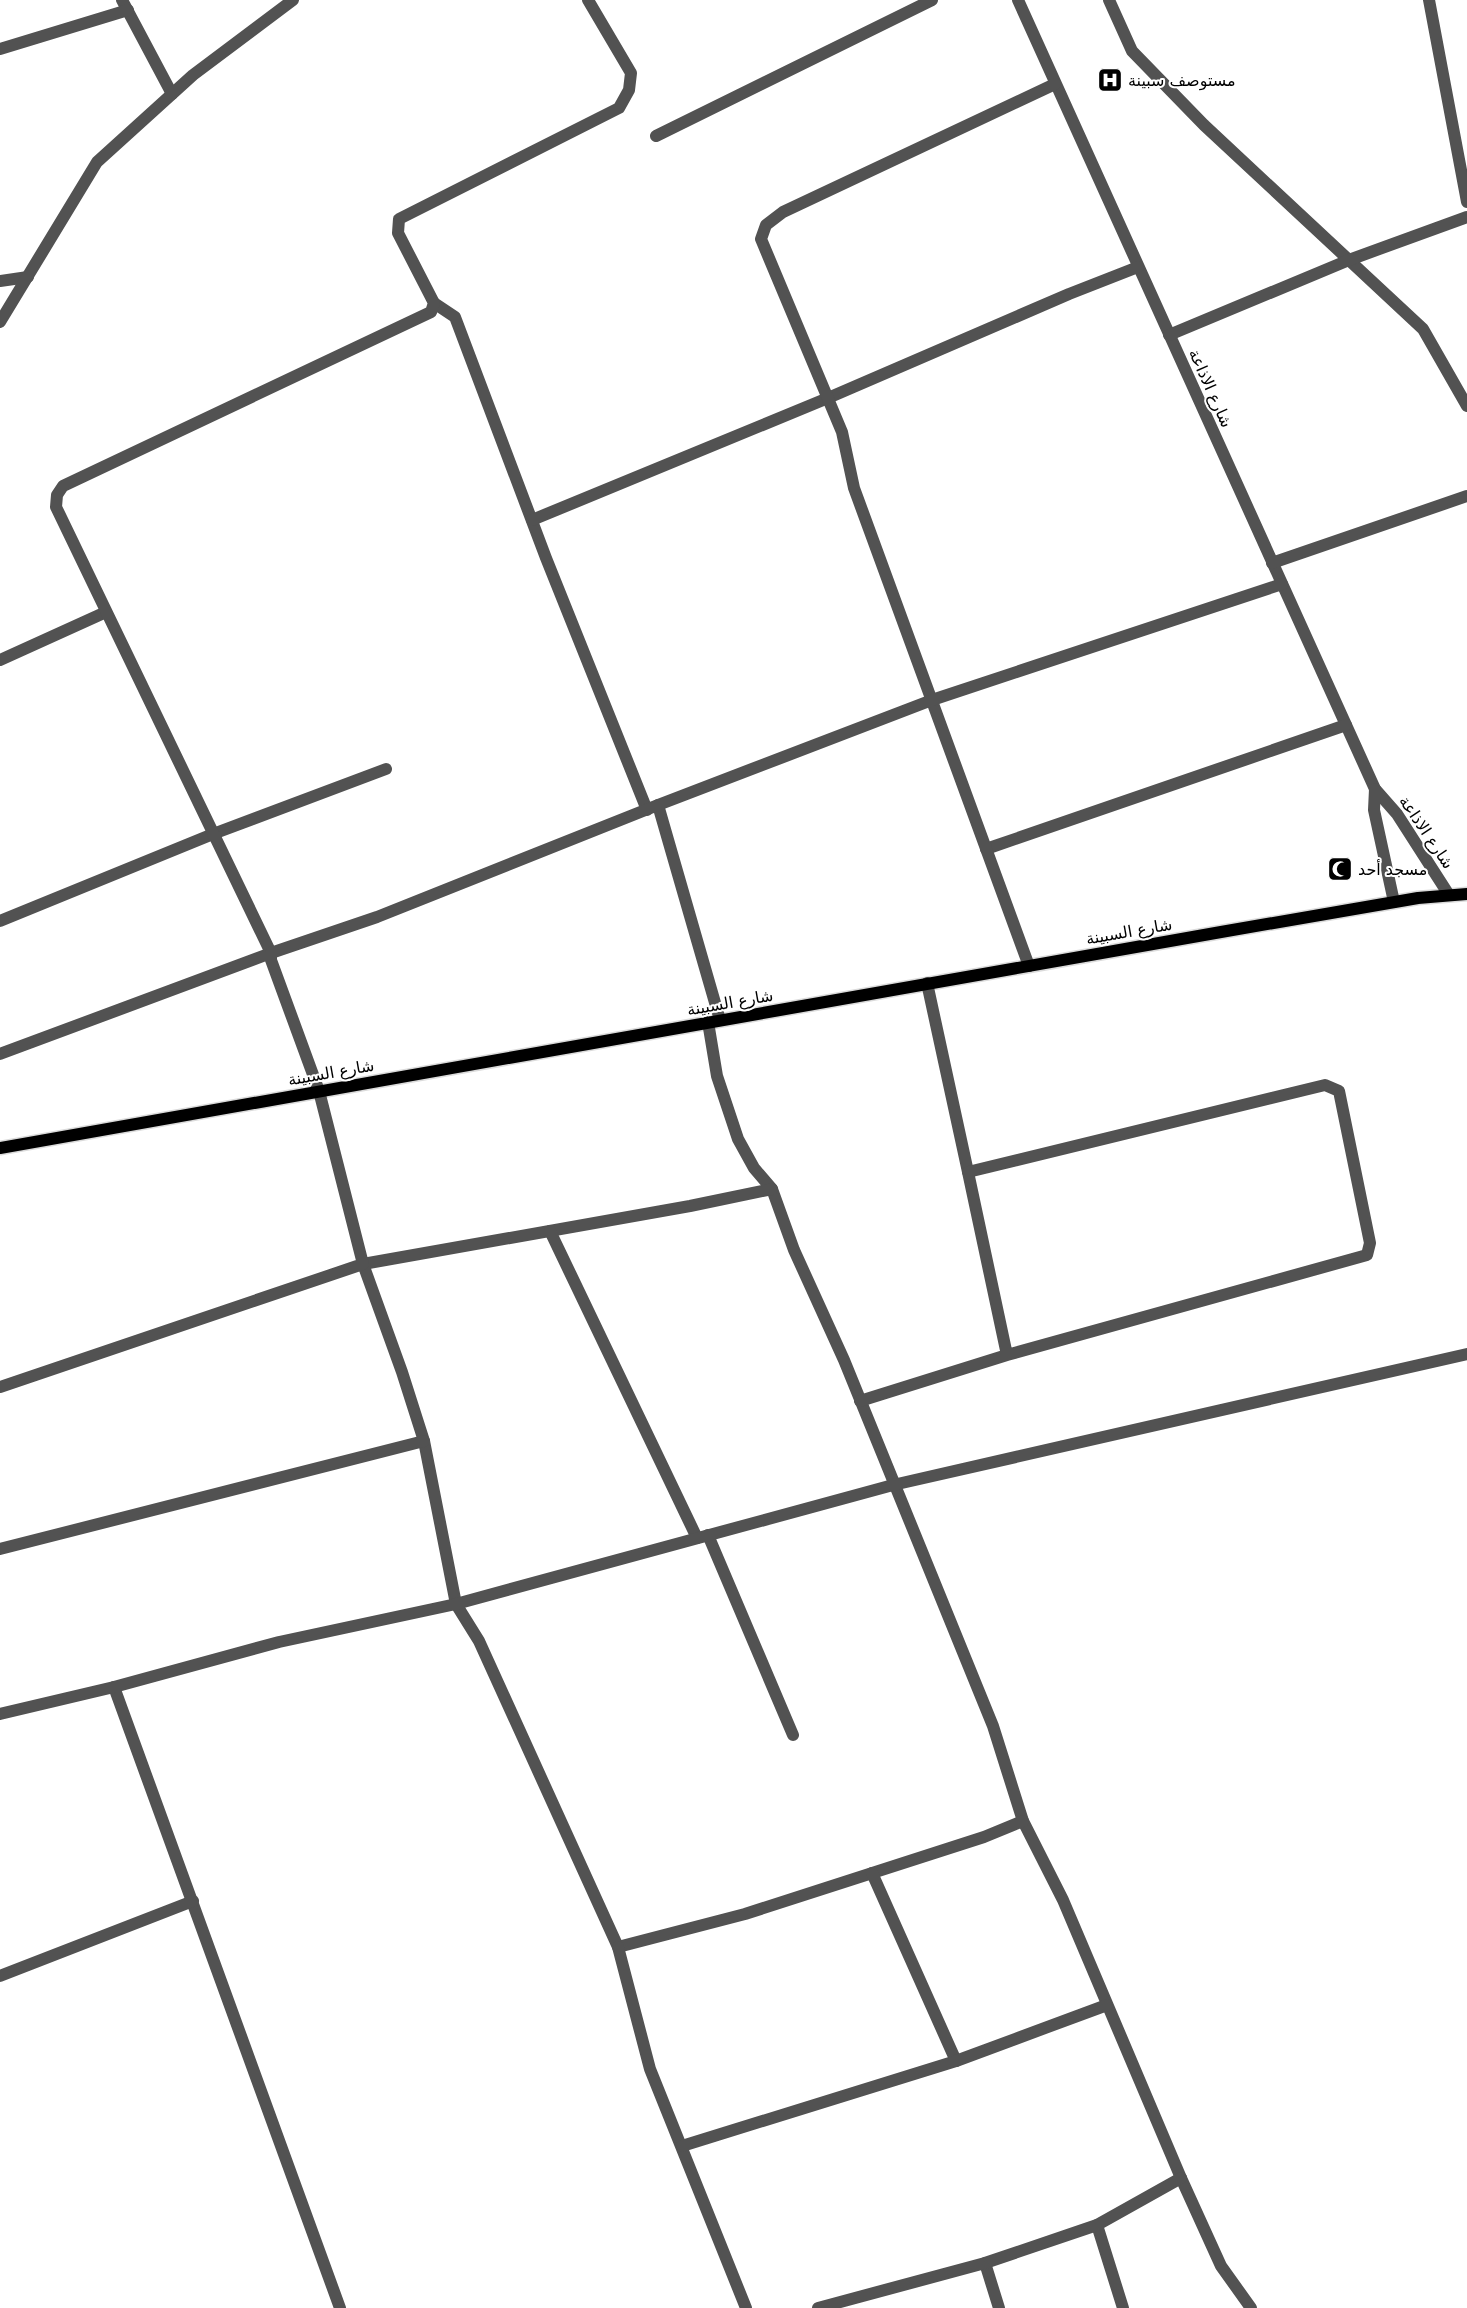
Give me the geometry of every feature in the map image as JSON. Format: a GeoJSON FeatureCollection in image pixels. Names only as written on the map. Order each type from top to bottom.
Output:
{"type":"FeatureCollection","features":[{"type":"Feature","properties":{"kind":"main road","name":"شارع السبينة"},"geometry":{"type":"LineString","coordinates":[[0,1148],[319,1090],[1394,902],[1467,894]]}},
{"type":"Feature","properties":{"kind":"street"},"geometry":{"type":"LineString","coordinates":[[0,322],[97,162],[193,75],[293,0]]}},
{"type":"Feature","properties":{"kind":"street"},"geometry":{"type":"LineString","coordinates":[[588,0],[632,72],[629,90],[619,108],[399,219],[398,233],[434,303],[455,318],[532,520],[653,807],[714,1021],[717,1076],[738,1139],[754,1168],[772,1189],[794,1250],[860,1401],[993,1726],[1023,1821],[1063,1900],[1181,2178],[1222,2266],[1251,2308]]}},
{"type":"Feature","properties":{"kind":"street"},"geometry":{"type":"LineString","coordinates":[[656,136],[932,0]]}},
{"type":"Feature","properties":{"kind":"street","name":"شارع الاذاعة"},"geometry":{"type":"LineString","coordinates":[[1018,0],[1374,789],[1397,814],[1449,895]]}},
{"type":"Feature","properties":{"kind":"street"},"geometry":{"type":"LineString","coordinates":[[1109,0],[1132,51],[1204,125],[1423,329],[1467,406]]}},
{"type":"Feature","properties":{"kind":"street"},"geometry":{"type":"LineString","coordinates":[[1430,0],[1467,202]]}},
{"type":"Feature","properties":{"kind":"street"},"geometry":{"type":"LineString","coordinates":[[0,49],[125,5],[172,94]]}},
{"type":"Feature","properties":{"kind":"street"},"geometry":{"type":"LineString","coordinates":[[1029,966],[854,488],[842,432],[761,239],[766,224],[784,212],[1056,84]]}},
{"type":"Feature","properties":{"kind":"street"},"geometry":{"type":"LineString","coordinates":[[1169,334],[1349,260],[1467,217]]}},
{"type":"Feature","properties":{"kind":"street"},"geometry":{"type":"LineString","coordinates":[[532,520],[828,398],[1069,294],[1138,267]]}},
{"type":"Feature","properties":{"kind":"street"},"geometry":{"type":"LineString","coordinates":[[0,281],[28,277]]}},
{"type":"Feature","properties":{"kind":"street"},"geometry":{"type":"LineString","coordinates":[[434,303],[431,312],[62,486],[56,495],[56,507],[271,953],[271,960],[319,1090],[363,1264],[402,1372],[424,1441],[456,1604],[479,1641],[618,1947],[650,2069],[746,2308]]}},
{"type":"Feature","properties":{"kind":"street"},"geometry":{"type":"LineString","coordinates":[[1272,563],[1467,496]]}},
{"type":"Feature","properties":{"kind":"street"},"geometry":{"type":"LineString","coordinates":[[0,1054],[271,953],[377,917],[653,807],[932,700],[1282,584]]}},
{"type":"Feature","properties":{"kind":"street"},"geometry":{"type":"LineString","coordinates":[[0,660],[106,612]]}},
{"type":"Feature","properties":{"kind":"street"},"geometry":{"type":"LineString","coordinates":[[986,849],[1346,725]]}},
{"type":"Feature","properties":{"kind":"street"},"geometry":{"type":"LineString","coordinates":[[0,921],[213,834],[386,769]]}},
{"type":"Feature","properties":{"kind":"street","name":"شارع الاذاعة"},"geometry":{"type":"LineString","coordinates":[[1374,789],[1374,810],[1394,902]]}},
{"type":"Feature","properties":{"kind":"street"},"geometry":{"type":"LineString","coordinates":[[927,984],[1008,1355]]}},
{"type":"Feature","properties":{"kind":"street"},"geometry":{"type":"LineString","coordinates":[[860,1401],[1008,1355],[1367,1255],[1370,1243],[1339,1091],[1325,1085],[968,1172]]}},
{"type":"Feature","properties":{"kind":"street"},"geometry":{"type":"LineString","coordinates":[[0,1387],[363,1264],[772,1189]]}},
{"type":"Feature","properties":{"kind":"street"},"geometry":{"type":"LineString","coordinates":[[550,1231],[702,1536],[793,1735]]}},
{"type":"Feature","properties":{"kind":"street"},"geometry":{"type":"LineString","coordinates":[[0,1714],[114,1687],[279,1642],[456,1604],[893,1484],[1467,1354]]}},
{"type":"Feature","properties":{"kind":"street"},"geometry":{"type":"LineString","coordinates":[[0,1548],[424,1441]]}},
{"type":"Feature","properties":{"kind":"street"},"geometry":{"type":"LineString","coordinates":[[114,1687],[156,1807],[193,1901],[291,2177],[340,2308]]}},
{"type":"Feature","properties":{"kind":"street"},"geometry":{"type":"LineString","coordinates":[[618,1947],[745,1914],[984,1837],[1023,1821]]}},
{"type":"Feature","properties":{"kind":"street"},"geometry":{"type":"LineString","coordinates":[[872,1873],[956,2061]]}},
{"type":"Feature","properties":{"kind":"street"},"geometry":{"type":"LineString","coordinates":[[0,1976],[193,1901]]}},
{"type":"Feature","properties":{"kind":"street"},"geometry":{"type":"LineString","coordinates":[[682,2146],[956,2061],[1107,2005]]}},
{"type":"Feature","properties":{"kind":"street"},"geometry":{"type":"LineString","coordinates":[[818,2308],[985,2263],[1097,2225],[1181,2178]]}},
{"type":"Feature","properties":{"kind":"street"},"geometry":{"type":"LineString","coordinates":[[1097,2225],[1124,2308]]}},
{"type":"Feature","properties":{"kind":"street"},"geometry":{"type":"LineString","coordinates":[[985,2263],[999,2308]]}},
{"type":"Feature","properties":{"kind":"place","name":"مستوصف سبينة"},"geometry":{"type":"Point","coordinates":[1110,80]}},
{"type":"Feature","properties":{"kind":"place","name":"مسجد أحد"},"geometry":{"type":"Point","coordinates":[1340,869]}}]}
